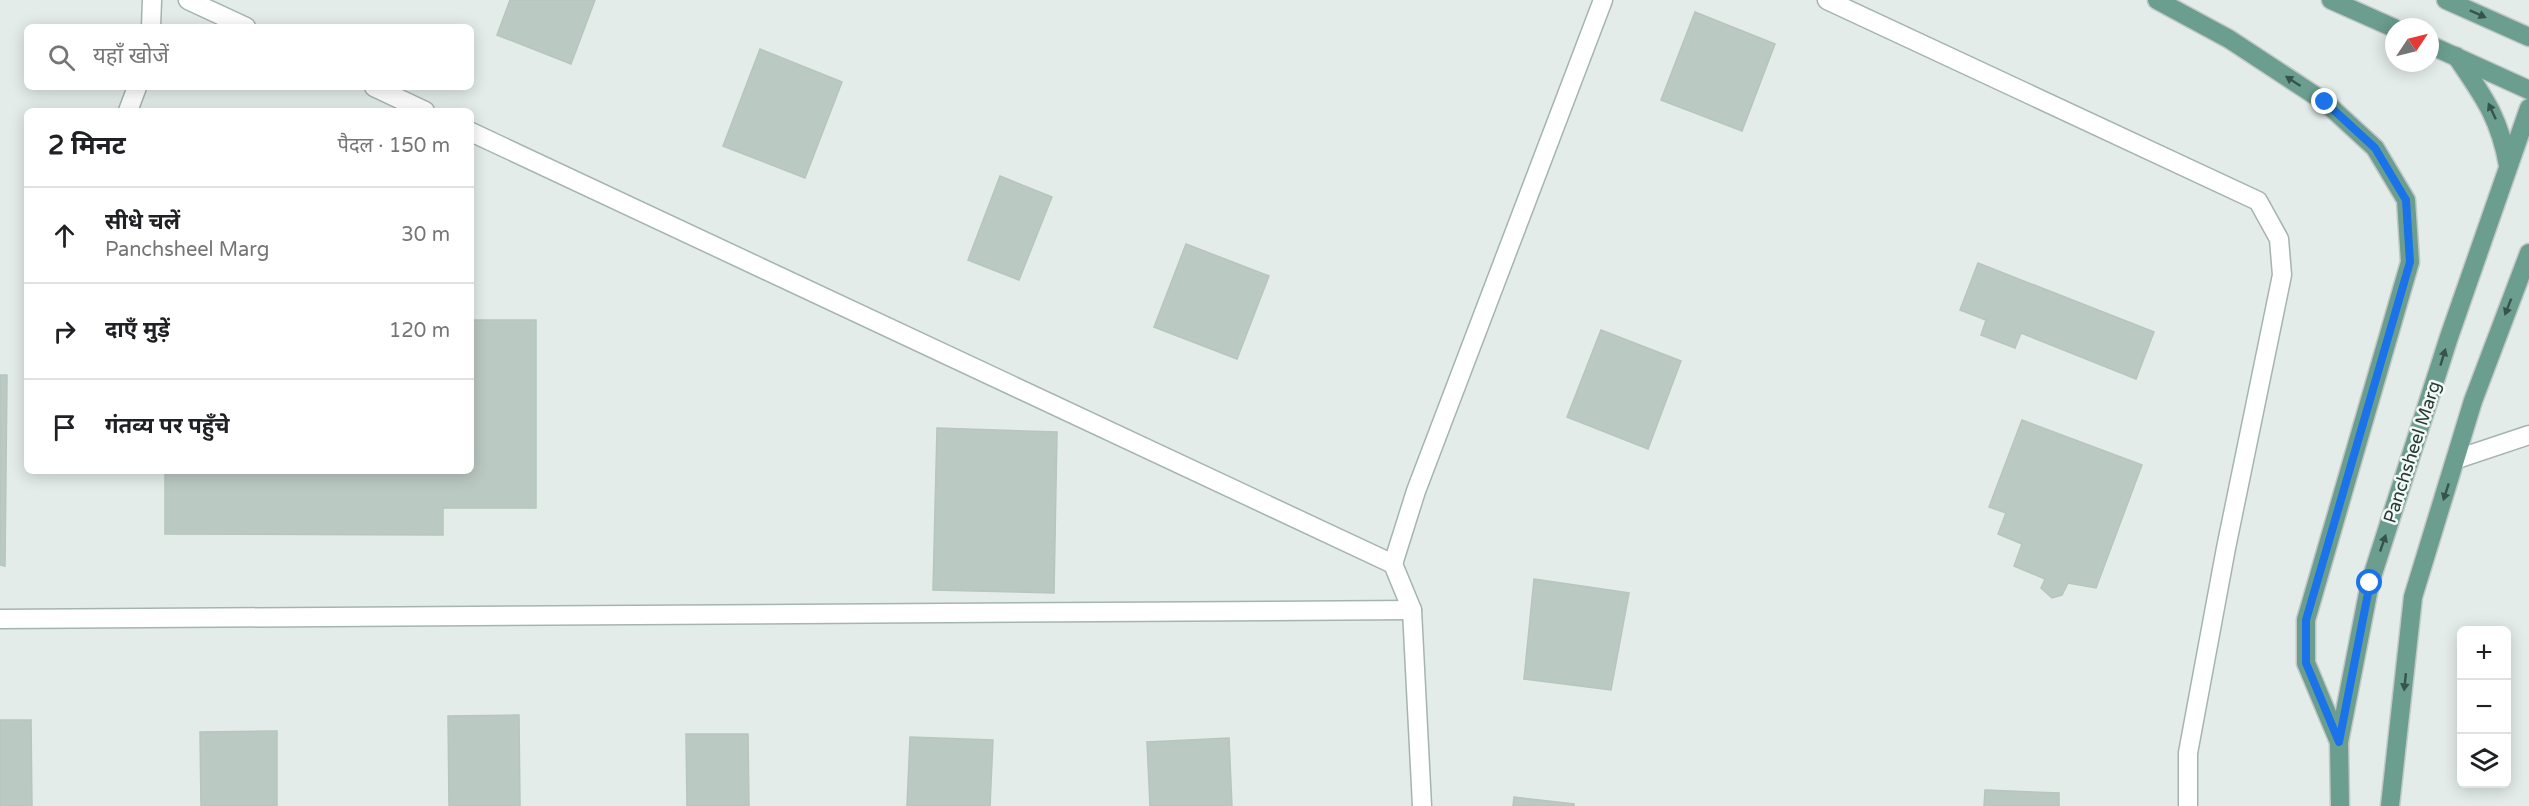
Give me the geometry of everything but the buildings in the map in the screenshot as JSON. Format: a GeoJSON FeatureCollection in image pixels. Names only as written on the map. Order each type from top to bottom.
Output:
{"type":"FeatureCollection","features":[{"type":"Feature","properties":{"kind":"main road"},"geometry":{"type":"LineString","coordinates":[[2157,0],[2229,39],[2325,102],[2375,148],[2406,200],[2410,262],[2306,620],[2306,663],[2339,742]]}},
{"type":"Feature","properties":{"kind":"main road"},"geometry":{"type":"LineString","coordinates":[[2331,0],[2385,24]]}},
{"type":"Feature","properties":{"kind":"main road"},"geometry":{"type":"LineString","coordinates":[[2446,0],[2529,37]]}},
{"type":"Feature","properties":{"kind":"main road"},"geometry":{"type":"LineString","coordinates":[[2439,49],[2529,90]]}},
{"type":"Feature","properties":{"kind":"main road"},"geometry":{"type":"LineString","coordinates":[[2456,56],[2488,103],[2503,135],[2508,167]]}},
{"type":"Feature","properties":{"kind":"main road","name":"Panchsheel Marg"},"geometry":{"type":"LineString","coordinates":[[2340,806],[2339,742],[2370,583],[2449,337],[2529,108]]}},
{"type":"Feature","properties":{"kind":"main road"},"geometry":{"type":"LineString","coordinates":[[2390,806],[2413,597],[2473,401],[2527,262]]}},
{"type":"Feature","properties":{"kind":"street"},"geometry":{"type":"LineString","coordinates":[[151,24],[152,0]]}},
{"type":"Feature","properties":{"kind":"street"},"geometry":{"type":"LineString","coordinates":[[188,0],[240,24]]}},
{"type":"Feature","properties":{"kind":"street"},"geometry":{"type":"LineString","coordinates":[[1422,806],[1412,610],[1393,564],[1416,491],[1603,0]]}},
{"type":"Feature","properties":{"kind":"street"},"geometry":{"type":"LineString","coordinates":[[1827,0],[2258,201],[2279,239],[2282,275],[2226,548],[2188,753],[2188,806]]}},
{"type":"Feature","properties":{"kind":"street"},"geometry":{"type":"LineString","coordinates":[[129,108],[136,90]]}},
{"type":"Feature","properties":{"kind":"street"},"geometry":{"type":"LineString","coordinates":[[380,90],[419,108]]}},
{"type":"Feature","properties":{"kind":"street"},"geometry":{"type":"LineString","coordinates":[[474,133],[1393,564]]}},
{"type":"Feature","properties":{"kind":"street"},"geometry":{"type":"LineString","coordinates":[[2457,459],[2529,435]]}},
{"type":"Feature","properties":{"kind":"street"},"geometry":{"type":"LineString","coordinates":[[0,619],[1412,610]]}},
{"type":"Feature","properties":{"kind":"route"},"geometry":{"type":"LineString","coordinates":[[2325,102],[2375,148],[2406,200],[2410,262],[2306,620],[2306,663],[2339,742],[2370,583]]}}]}
